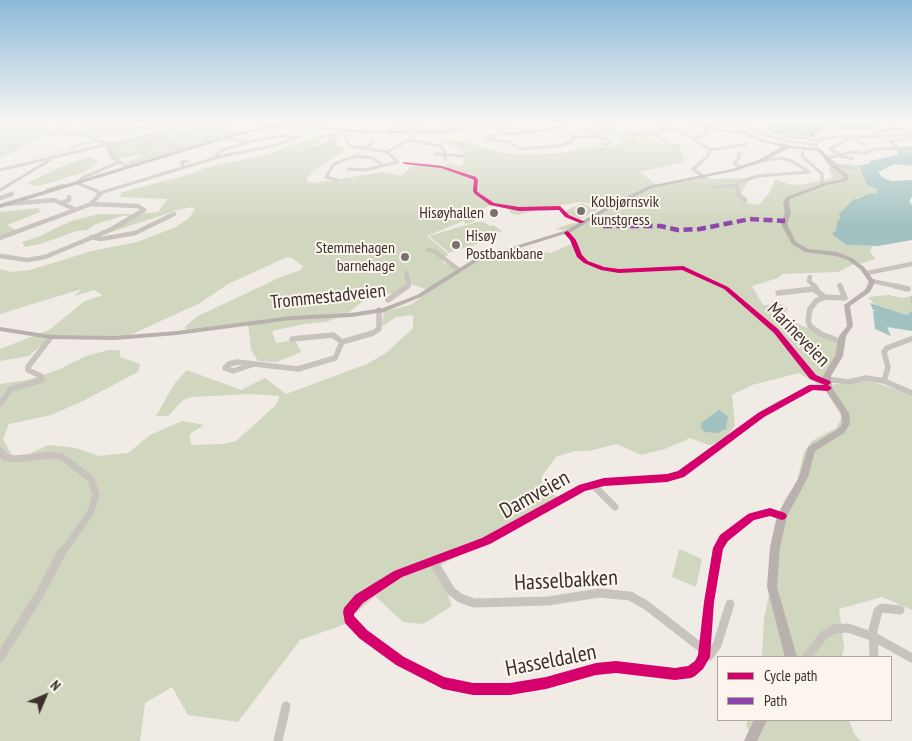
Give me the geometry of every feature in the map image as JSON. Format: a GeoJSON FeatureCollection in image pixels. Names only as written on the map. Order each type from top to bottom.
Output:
{"type":"FeatureCollection","features":[{"type":"Feature","properties":{"kind":"main road"},"geometry":{"type":"LineString","coordinates":[[0,206],[164,157]]}},
{"type":"Feature","properties":{"kind":"main road","name":"Trommestadveien"},"geometry":{"type":"LineString","coordinates":[[0,329],[51,337],[99,338],[153,335],[256,322],[351,315],[379,310],[412,300],[459,270],[488,255],[569,231],[608,208],[651,188],[704,177],[760,161],[768,157]]}},
{"type":"Feature","properties":{"kind":"main road"},"geometry":{"type":"LineString","coordinates":[[791,656],[772,587],[773,559],[782,516],[803,477],[811,449],[819,442],[841,431],[846,424],[845,414],[827,383],[828,372],[839,356],[842,342],[850,323],[846,311],[847,305],[870,289],[872,281],[867,272],[856,263],[842,256],[813,252],[799,247],[785,227],[784,221],[788,212],[787,199],[847,177],[828,158]]}},
{"type":"Feature","properties":{"kind":"street"},"geometry":{"type":"LineString","coordinates":[[0,170],[57,157]]}},
{"type":"Feature","properties":{"kind":"street"},"geometry":{"type":"LineString","coordinates":[[113,157],[128,167]]}},
{"type":"Feature","properties":{"kind":"street"},"geometry":{"type":"LineString","coordinates":[[78,182],[100,193],[218,157]]}},
{"type":"Feature","properties":{"kind":"street"},"geometry":{"type":"LineString","coordinates":[[338,180],[326,177],[334,164],[356,157]]}},
{"type":"Feature","properties":{"kind":"street"},"geometry":{"type":"LineString","coordinates":[[362,157],[372,158],[383,165]]}},
{"type":"Feature","properties":{"kind":"street"},"geometry":{"type":"LineString","coordinates":[[348,169],[365,170],[398,162],[392,157]]}},
{"type":"Feature","properties":{"kind":"street"},"geometry":{"type":"LineString","coordinates":[[457,162],[461,157]]}},
{"type":"Feature","properties":{"kind":"street"},"geometry":{"type":"LineString","coordinates":[[704,177],[693,169],[707,157]]}},
{"type":"Feature","properties":{"kind":"street"},"geometry":{"type":"LineString","coordinates":[[739,157],[734,163],[740,167]]}},
{"type":"Feature","properties":{"kind":"street"},"geometry":{"type":"LineString","coordinates":[[803,157],[824,176],[822,185]]}},
{"type":"Feature","properties":{"kind":"street"},"geometry":{"type":"LineString","coordinates":[[828,158],[834,157]]}},
{"type":"Feature","properties":{"kind":"street"},"geometry":{"type":"LineString","coordinates":[[845,157],[853,159]]}},
{"type":"Feature","properties":{"kind":"street"},"geometry":{"type":"LineString","coordinates":[[0,190],[51,158]]}},
{"type":"Feature","properties":{"kind":"street"},"geometry":{"type":"LineString","coordinates":[[760,161],[778,158],[792,161],[806,160]]}},
{"type":"Feature","properties":{"kind":"street"},"geometry":{"type":"LineString","coordinates":[[828,158],[836,165],[856,169]]}},
{"type":"Feature","properties":{"kind":"street"},"geometry":{"type":"LineString","coordinates":[[183,167],[182,162],[187,161]]}},
{"type":"Feature","properties":{"kind":"street"},"geometry":{"type":"LineString","coordinates":[[792,161],[809,172]]}},
{"type":"Feature","properties":{"kind":"street"},"geometry":{"type":"LineString","coordinates":[[47,190],[78,182],[119,162]]}},
{"type":"Feature","properties":{"kind":"street"},"geometry":{"type":"LineString","coordinates":[[714,187],[736,185],[758,176],[820,172]]}},
{"type":"Feature","properties":{"kind":"street"},"geometry":{"type":"LineString","coordinates":[[736,185],[738,196],[745,200]]}},
{"type":"Feature","properties":{"kind":"street"},"geometry":{"type":"LineString","coordinates":[[91,204],[98,198],[100,193]]}},
{"type":"Feature","properties":{"kind":"street"},"geometry":{"type":"LineString","coordinates":[[0,198],[12,194]]}},
{"type":"Feature","properties":{"kind":"street"},"geometry":{"type":"LineString","coordinates":[[62,203],[70,200],[69,197]]}},
{"type":"Feature","properties":{"kind":"street"},"geometry":{"type":"LineString","coordinates":[[7,204],[54,200],[74,209]]}},
{"type":"Feature","properties":{"kind":"street"},"geometry":{"type":"LineString","coordinates":[[0,238],[91,204],[138,206],[144,208],[138,215],[45,257],[27,260],[0,256]]}},
{"type":"Feature","properties":{"kind":"street"},"geometry":{"type":"LineString","coordinates":[[92,237],[101,239],[134,233],[174,214]]}},
{"type":"Feature","properties":{"kind":"street"},"geometry":{"type":"LineString","coordinates":[[428,250],[434,251],[459,270]]}},
{"type":"Feature","properties":{"kind":"street"},"geometry":{"type":"LineString","coordinates":[[867,272],[903,262],[912,264]]}},
{"type":"Feature","properties":{"kind":"street"},"geometry":{"type":"LineString","coordinates":[[388,300],[406,289],[409,285],[406,273]]}},
{"type":"Feature","properties":{"kind":"street"},"geometry":{"type":"LineString","coordinates":[[810,277],[809,281],[825,297]]}},
{"type":"Feature","properties":{"kind":"street"},"geometry":{"type":"LineString","coordinates":[[872,281],[908,289]]}},
{"type":"Feature","properties":{"kind":"street"},"geometry":{"type":"LineString","coordinates":[[840,285],[845,298],[825,297],[816,301],[810,310],[808,321],[810,326],[825,337],[842,342]]}},
{"type":"Feature","properties":{"kind":"street"},"geometry":{"type":"LineString","coordinates":[[778,294],[809,289],[817,290]]}},
{"type":"Feature","properties":{"kind":"street"},"geometry":{"type":"LineString","coordinates":[[251,365],[307,368],[335,358],[342,342],[377,331],[380,324],[379,310]]}},
{"type":"Feature","properties":{"kind":"street"},"geometry":{"type":"LineString","coordinates":[[292,339],[333,335],[342,342]]}},
{"type":"Feature","properties":{"kind":"street"},"geometry":{"type":"LineString","coordinates":[[0,404],[13,388],[42,380],[41,376],[30,372],[28,367],[51,337]]}},
{"type":"Feature","properties":{"kind":"street"},"geometry":{"type":"LineString","coordinates":[[884,381],[888,367],[884,352],[886,348],[911,339]]}},
{"type":"Feature","properties":{"kind":"street","name":"Damveien"},"geometry":{"type":"LineString","coordinates":[[350,619],[348,612],[350,607],[398,574],[486,541],[517,526],[565,497],[592,485],[628,479],[667,478],[681,474],[762,414],[812,387],[866,378],[884,381],[912,393]]}},
{"type":"Feature","properties":{"kind":"street"},"geometry":{"type":"LineString","coordinates":[[0,451],[5,457],[15,459],[58,456],[92,479],[96,495],[91,512],[66,545],[38,597],[0,657]]}},
{"type":"Feature","properties":{"kind":"street"},"geometry":{"type":"LineString","coordinates":[[592,485],[615,507]]}},
{"type":"Feature","properties":{"kind":"street"},"geometry":{"type":"LineString","coordinates":[[730,604],[717,645],[709,656],[704,653],[714,557],[718,548],[724,538],[751,516],[770,512],[782,516]]}},
{"type":"Feature","properties":{"kind":"street","name":"Hasselbakken"},"geometry":{"type":"LineString","coordinates":[[433,562],[451,591],[460,598],[474,603],[548,601],[599,593],[630,596],[646,605],[704,653]]}},
{"type":"Feature","properties":{"kind":"street"},"geometry":{"type":"LineString","coordinates":[[874,656],[874,622],[878,611],[882,608],[900,610]]}},
{"type":"Feature","properties":{"kind":"street","name":"Hasseldalen"},"geometry":{"type":"LineString","coordinates":[[350,619],[376,644],[408,666],[443,683],[473,689],[510,689],[546,683],[596,669],[616,667],[675,674],[691,672],[699,665],[704,653]]}},
{"type":"Feature","properties":{"kind":"street"},"geometry":{"type":"LineString","coordinates":[[808,656],[824,635],[834,629],[848,628],[874,637],[912,658]]}},
{"type":"Feature","properties":{"kind":"street"},"geometry":{"type":"LineString","coordinates":[[278,741],[286,706]]}},
{"type":"Feature","properties":{"kind":"green space"},"geometry":{"type":"Polygon","coordinates":[[[38,157],[42,157],[40,157],[0,166],[38,157]]]}},
{"type":"Feature","properties":{"kind":"green space"},"geometry":{"type":"Polygon","coordinates":[[[89,157],[99,161],[85,172],[39,186],[26,184],[58,168],[89,157]]]}},
{"type":"Feature","properties":{"kind":"green space"},"geometry":{"type":"Polygon","coordinates":[[[111,157],[131,157],[117,159],[111,157]]]}},
{"type":"Feature","properties":{"kind":"green space"},"geometry":{"type":"Polygon","coordinates":[[[141,157],[161,157],[130,166],[125,162],[141,157]]]}},
{"type":"Feature","properties":{"kind":"green space"},"geometry":{"type":"Polygon","coordinates":[[[256,157],[336,157],[314,170],[307,178],[307,182],[315,183],[383,172],[401,176],[414,164],[427,163],[445,166],[447,164],[455,165],[454,167],[463,165],[464,157],[684,157],[683,162],[640,172],[657,185],[704,177],[713,179],[743,178],[749,180],[740,195],[746,203],[759,205],[770,192],[775,179],[792,185],[806,184],[832,178],[828,168],[840,164],[862,165],[858,168],[877,189],[877,194],[854,199],[837,221],[836,231],[833,233],[847,245],[873,246],[870,251],[875,259],[860,264],[856,263],[838,272],[782,274],[778,278],[752,286],[763,305],[782,304],[788,309],[781,316],[841,343],[834,357],[828,385],[869,381],[912,394],[912,610],[882,597],[839,609],[844,647],[842,656],[762,656],[764,618],[771,586],[775,524],[784,501],[797,481],[804,452],[812,441],[836,428],[842,417],[824,388],[799,373],[752,385],[732,395],[735,425],[722,442],[709,445],[690,438],[665,449],[641,455],[617,444],[589,451],[574,451],[556,457],[542,476],[542,489],[558,497],[569,492],[438,567],[452,606],[423,624],[403,622],[375,596],[343,625],[300,640],[238,722],[188,715],[172,687],[145,703],[140,741],[0,741],[0,384],[27,380],[58,370],[86,356],[109,350],[120,350],[120,357],[140,364],[138,372],[83,401],[51,415],[9,424],[3,439],[12,456],[25,456],[48,445],[76,448],[99,456],[128,453],[150,435],[182,421],[204,425],[190,434],[191,445],[223,444],[236,441],[275,406],[280,396],[251,394],[192,397],[183,400],[168,416],[156,416],[175,383],[187,370],[241,390],[265,378],[286,394],[367,364],[386,353],[413,328],[413,315],[396,317],[381,327],[384,313],[372,311],[389,310],[410,305],[422,297],[425,289],[411,284],[393,294],[374,292],[347,314],[326,322],[304,324],[272,331],[276,343],[295,340],[301,352],[277,362],[258,361],[251,350],[248,322],[190,331],[184,328],[196,317],[281,277],[301,270],[303,266],[292,258],[287,257],[228,284],[200,303],[128,336],[54,338],[46,341],[29,356],[0,361],[0,349],[49,330],[85,301],[103,295],[94,290],[74,296],[82,289],[0,314],[0,269],[12,272],[30,270],[92,251],[137,242],[176,227],[189,218],[195,209],[192,207],[181,209],[111,232],[130,218],[126,215],[96,224],[87,230],[77,231],[40,244],[25,247],[22,242],[38,237],[71,221],[99,214],[158,212],[167,199],[119,197],[122,192],[194,173],[205,168],[256,157]],[[580,202],[539,209],[518,215],[510,213],[510,210],[502,206],[492,204],[464,220],[472,219],[475,221],[466,224],[463,221],[427,236],[448,254],[442,262],[454,268],[465,268],[480,260],[515,248],[551,253],[578,241],[565,230],[555,229],[573,223],[588,223],[612,208],[580,202]]]}},
{"type":"Feature","properties":{"kind":"green space","name":"Kolbjørnsvik kunstgress"},"geometry":{"type":"Polygon","coordinates":[[[582,203],[598,210],[580,219],[564,212],[582,203]]]}},
{"type":"Feature","properties":{"kind":"green space"},"geometry":{"type":"Polygon","coordinates":[[[39,208],[40,212],[7,225],[17,231],[0,238],[0,212],[39,208]]]}},
{"type":"Feature","properties":{"kind":"green space","name":"Hisøy Postbankbane"},"geometry":{"type":"Polygon","coordinates":[[[477,222],[484,222],[490,226],[493,225],[502,231],[495,234],[498,237],[449,253],[429,236],[477,222]]]}},
{"type":"Feature","properties":{"kind":"green space"},"geometry":{"type":"Polygon","coordinates":[[[888,295],[903,298],[911,296],[912,312],[907,315],[874,304],[868,297],[888,295]]]}},
{"type":"Feature","properties":{"kind":"green space"},"geometry":{"type":"Polygon","coordinates":[[[679,549],[702,559],[696,587],[672,577],[679,549]]]}},
{"type":"Feature","properties":{"kind":"green space"},"geometry":{"type":"Polygon","coordinates":[[[748,721],[849,721],[854,734],[861,741],[754,741],[746,725],[748,721]]]}},
{"type":"Feature","properties":{"kind":"water"},"geometry":{"type":"Polygon","coordinates":[[[890,157],[912,157],[912,166],[895,164],[878,172],[882,177],[891,181],[912,180],[912,197],[909,201],[912,205],[912,240],[878,246],[847,245],[832,233],[836,231],[837,221],[840,218],[839,214],[854,199],[870,193],[877,194],[877,189],[867,185],[859,166],[870,163],[870,161],[890,157]]]}},
{"type":"Feature","properties":{"kind":"water"},"geometry":{"type":"Polygon","coordinates":[[[870,303],[907,315],[912,311],[912,331],[887,327],[891,336],[875,329],[873,311],[878,311],[873,310],[870,303]]]}},
{"type":"Feature","properties":{"kind":"water"},"geometry":{"type":"Polygon","coordinates":[[[719,410],[728,416],[726,429],[718,433],[705,432],[701,428],[701,423],[719,410]]]}},
{"type":"Feature","properties":{"kind":"marked path"},"geometry":{"type":"LineString","coordinates":[[603,226],[660,226],[678,230],[700,229],[750,219],[785,221]]}},
{"type":"Feature","properties":{"kind":"cycle path"},"geometry":{"type":"LineString","coordinates":[[405,163],[442,167],[474,178],[476,180],[475,191],[477,194],[492,204],[519,209],[560,208],[567,216],[582,222]]}},
{"type":"Feature","properties":{"kind":"cycle path","name":"Marineveien"},"geometry":{"type":"LineString","coordinates":[[567,233],[573,240],[579,256],[586,262],[603,269],[619,271],[683,268],[726,288],[776,331],[813,377],[827,383]]}},
{"type":"Feature","properties":{"kind":"cycle path"},"geometry":{"type":"LineString","coordinates":[[782,516],[770,512],[751,517],[724,538],[718,548],[709,602],[704,657],[691,672],[675,674],[616,667],[596,669],[546,683],[510,689],[473,689],[443,683],[400,661],[363,634],[349,619],[348,612],[359,599],[398,574],[486,541],[582,488],[604,482],[667,478],[681,474],[761,415],[812,387],[828,388]]}},
{"type":"Feature","properties":{"kind":"place","name":"Kolbjørnsvik kunstgress"},"geometry":{"type":"Point","coordinates":[581,211]}},
{"type":"Feature","properties":{"kind":"place","name":"Hisøyhallen"},"geometry":{"type":"Point","coordinates":[494,213]}},
{"type":"Feature","properties":{"kind":"place","name":"Hisøy Postbankbane"},"geometry":{"type":"Point","coordinates":[456,245]}},
{"type":"Feature","properties":{"kind":"place","name":"Stemmehagen barnehage"},"geometry":{"type":"Point","coordinates":[405,257]}}]}
